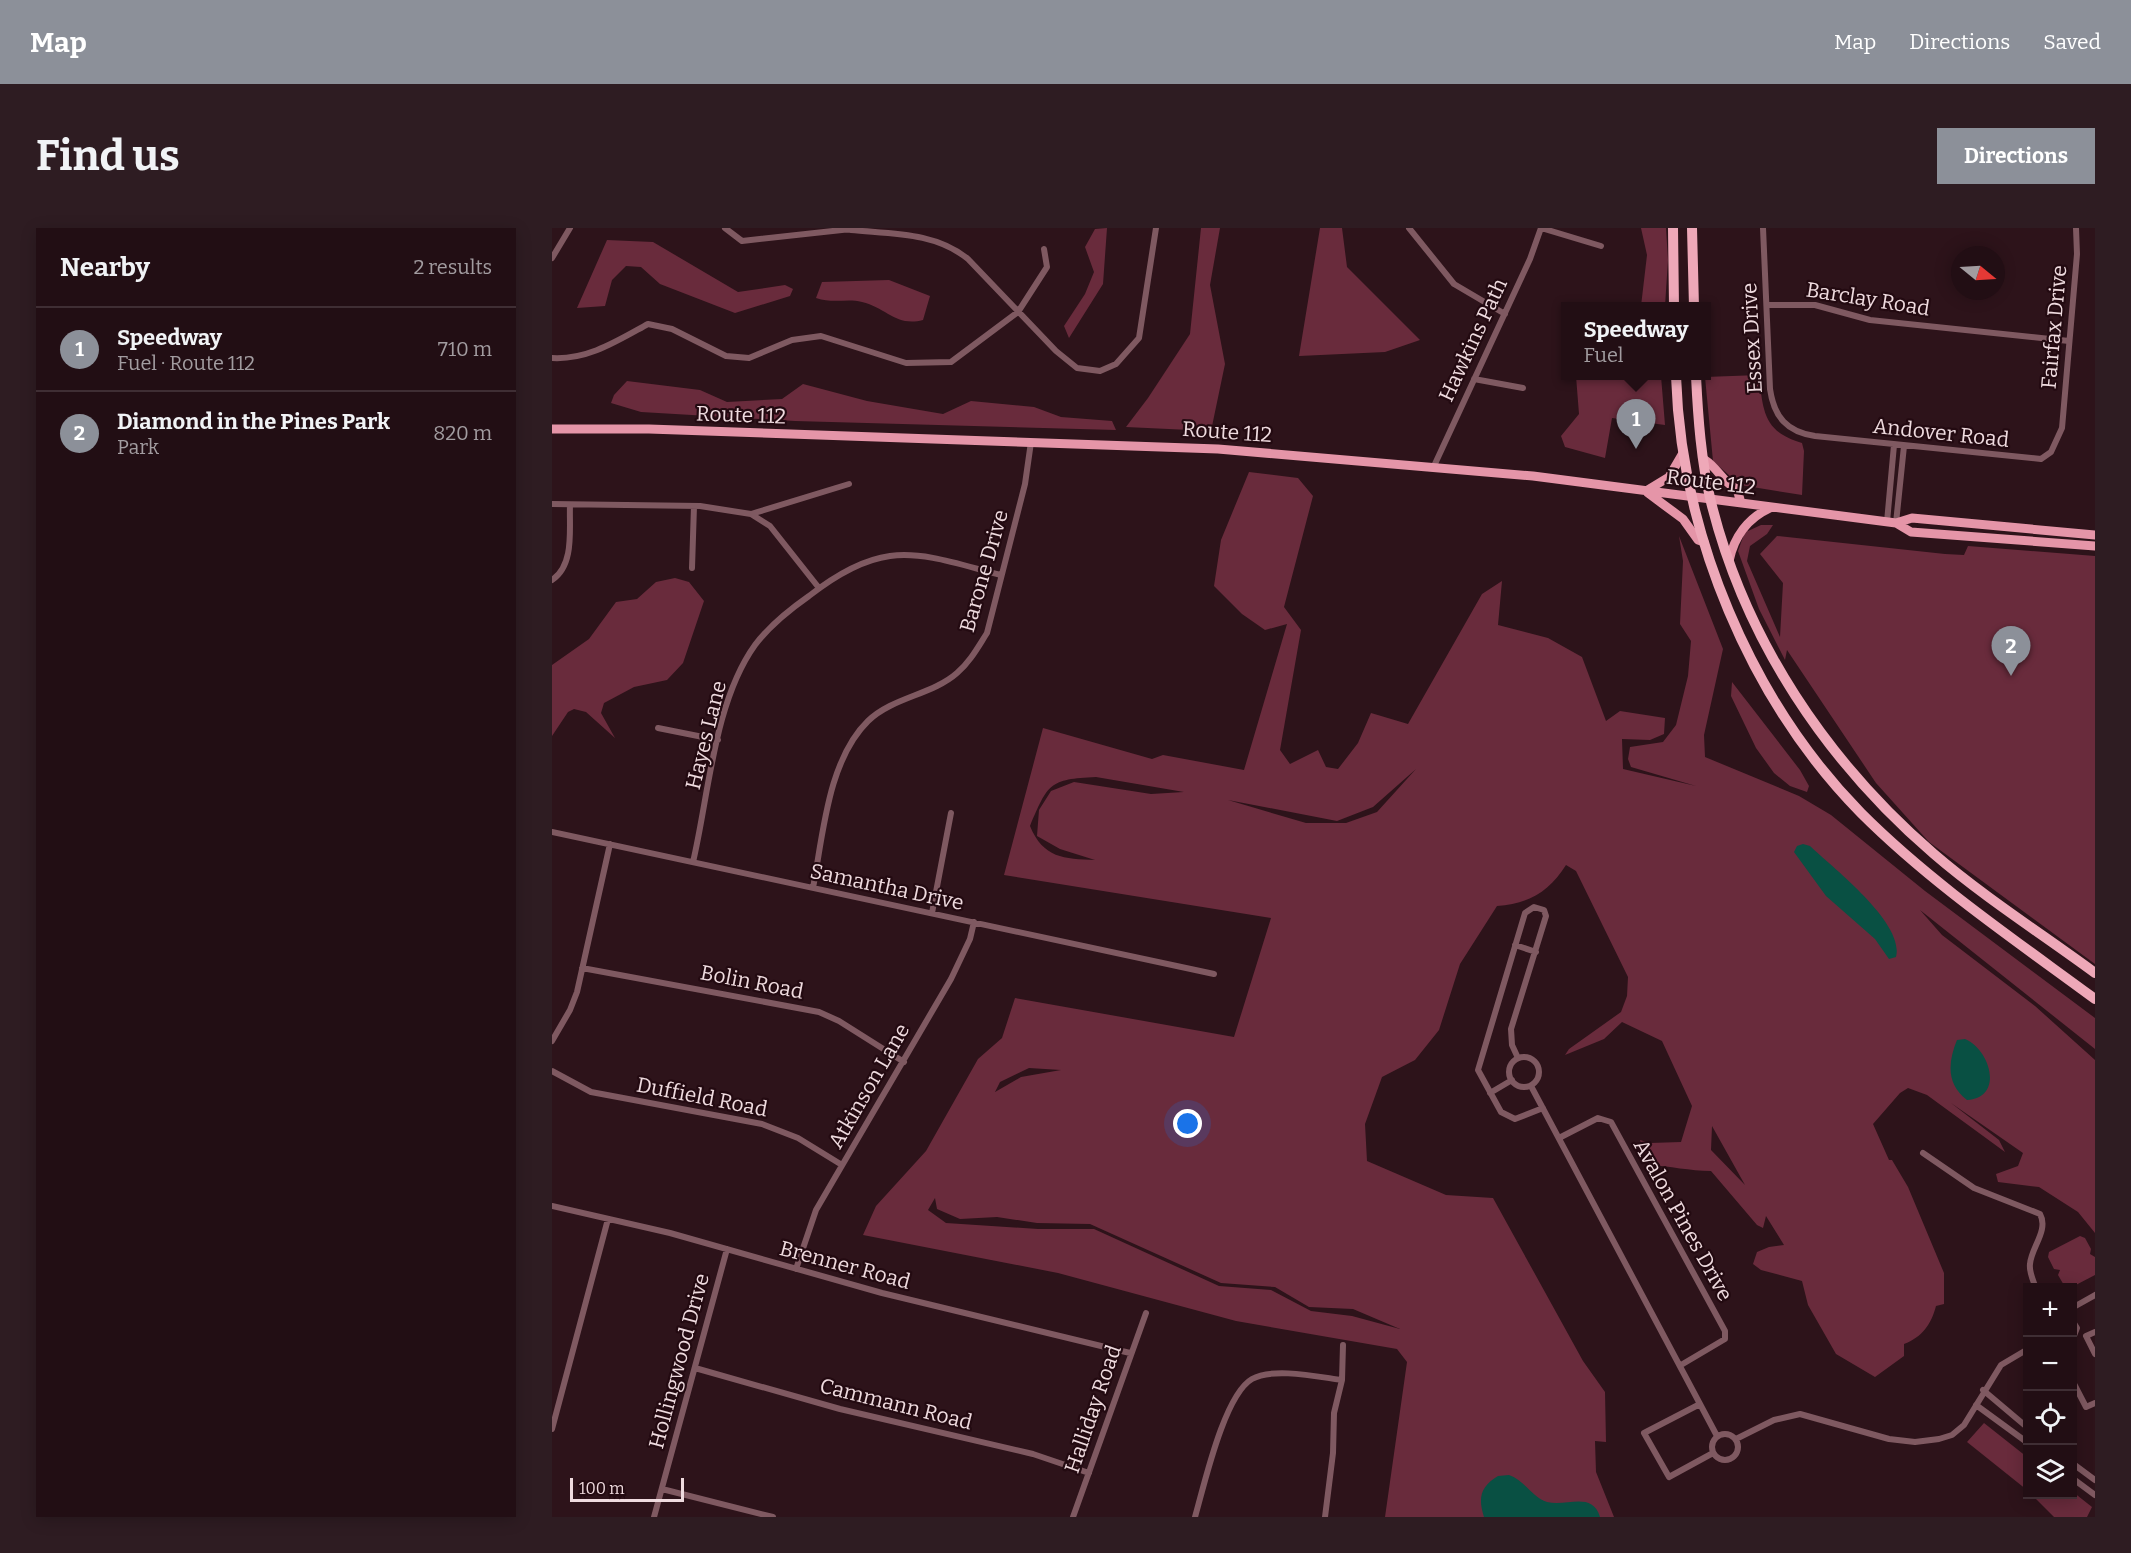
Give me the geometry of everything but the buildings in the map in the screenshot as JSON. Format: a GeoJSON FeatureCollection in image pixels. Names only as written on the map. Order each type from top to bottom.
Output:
{"type":"FeatureCollection","features":[{"type":"Feature","properties":{"kind":"highway"},"geometry":{"type":"LineString","coordinates":[[1673,228],[1674,302]]}},
{"type":"Feature","properties":{"kind":"highway"},"geometry":{"type":"LineString","coordinates":[[1692,228],[1694,302]]}},
{"type":"Feature","properties":{"kind":"highway"},"geometry":{"type":"LineString","coordinates":[[1676,380],[1683,453],[1704,542],[1737,630],[1786,716],[1859,811],[1915,863],[2095,999]]}},
{"type":"Feature","properties":{"kind":"highway"},"geometry":{"type":"LineString","coordinates":[[1697,380],[1710,500],[1729,561],[1758,628],[1790,688],[1825,740],[1881,805],[1936,856],[2095,974]]}},
{"type":"Feature","properties":{"kind":"highway"},"geometry":{"type":"LineString","coordinates":[[1837,785],[1851,771]]}},
{"type":"Feature","properties":{"kind":"main road","name":"Route 112"},"geometry":{"type":"LineString","coordinates":[[552,429],[650,429],[1218,449],[1434,466],[1892,523],[1911,532],[2095,546]]}},
{"type":"Feature","properties":{"kind":"main road"},"geometry":{"type":"LineString","coordinates":[[1683,453],[1670,477],[1646,491],[1683,519],[1698,540],[1704,542]]}},
{"type":"Feature","properties":{"kind":"main road"},"geometry":{"type":"LineString","coordinates":[[1705,460],[1712,465],[1722,480],[1737,489],[1741,503]]}},
{"type":"Feature","properties":{"kind":"main road"},"geometry":{"type":"LineString","coordinates":[[1729,561],[1734,544],[1743,529],[1755,516],[1770,508]]}},
{"type":"Feature","properties":{"kind":"main road","name":"Route 112"},"geometry":{"type":"LineString","coordinates":[[1892,523],[1912,518],[2095,535]]}},
{"type":"Feature","properties":{"kind":"street"},"geometry":{"type":"LineString","coordinates":[[552,258],[570,228]]}},
{"type":"Feature","properties":{"kind":"street"},"geometry":{"type":"LineString","coordinates":[[725,228],[742,241],[851,229],[908,236],[945,244],[968,260],[1056,351],[1077,368],[1100,370],[1116,364],[1139,338],[1156,228]]}},
{"type":"Feature","properties":{"kind":"street"},"geometry":{"type":"LineString","coordinates":[[1409,228],[1454,284],[1505,314]]}},
{"type":"Feature","properties":{"kind":"street"},"geometry":{"type":"LineString","coordinates":[[1541,228],[1601,246]]}},
{"type":"Feature","properties":{"kind":"street","name":"Hawkins Path"},"geometry":{"type":"LineString","coordinates":[[1434,466],[1505,314],[1541,228]]}},
{"type":"Feature","properties":{"kind":"street","name":"Essex Drive"},"geometry":{"type":"LineString","coordinates":[[1763,228],[1772,401],[1780,420],[1800,434]]}},
{"type":"Feature","properties":{"kind":"street","name":"Fairfax Drive"},"geometry":{"type":"LineString","coordinates":[[2062,428],[2077,254],[2076,228]]}},
{"type":"Feature","properties":{"kind":"street"},"geometry":{"type":"LineString","coordinates":[[552,358],[566,358],[601,350],[648,324],[672,329],[726,356],[749,358],[792,340],[821,336],[906,363],[924,365],[951,362],[1018,312],[1047,267],[1044,249]]}},
{"type":"Feature","properties":{"kind":"street","name":"Barclay Road"},"geometry":{"type":"LineString","coordinates":[[1768,305],[1815,305],[1870,320],[2069,341]]}},
{"type":"Feature","properties":{"kind":"street"},"geometry":{"type":"LineString","coordinates":[[1474,379],[1523,388]]}},
{"type":"Feature","properties":{"kind":"street","name":"Andover Road"},"geometry":{"type":"LineString","coordinates":[[1800,434],[2041,459],[2051,452],[2062,428]]}},
{"type":"Feature","properties":{"kind":"street","name":"Barone Drive"},"geometry":{"type":"LineString","coordinates":[[813,888],[835,779],[855,735],[888,707],[956,674],[974,654],[987,633],[1025,484],[1031,442]]}},
{"type":"Feature","properties":{"kind":"street"},"geometry":{"type":"LineString","coordinates":[[1892,523],[1894,445]]}},
{"type":"Feature","properties":{"kind":"street"},"geometry":{"type":"LineString","coordinates":[[1892,523],[1904,446]]}},
{"type":"Feature","properties":{"kind":"street"},"geometry":{"type":"LineString","coordinates":[[751,514],[849,484]]}},
{"type":"Feature","properties":{"kind":"street"},"geometry":{"type":"LineString","coordinates":[[552,504],[694,506],[751,514],[770,526],[819,588]]}},
{"type":"Feature","properties":{"kind":"street"},"geometry":{"type":"LineString","coordinates":[[552,580],[563,566],[569,549],[570,505]]}},
{"type":"Feature","properties":{"kind":"street"},"geometry":{"type":"LineString","coordinates":[[692,568],[694,506]]}},
{"type":"Feature","properties":{"kind":"street","name":"Hayes Lane"},"geometry":{"type":"LineString","coordinates":[[693,862],[718,740],[739,670],[755,645],[771,627],[819,588],[843,573],[890,556],[938,560],[1001,575]]}},
{"type":"Feature","properties":{"kind":"street"},"geometry":{"type":"LineString","coordinates":[[658,728],[718,740]]}},
{"type":"Feature","properties":{"kind":"street"},"geometry":{"type":"LineString","coordinates":[[932,914],[951,813]]}},
{"type":"Feature","properties":{"kind":"street","name":"Samantha Drive"},"geometry":{"type":"LineString","coordinates":[[552,832],[1214,974]]}},
{"type":"Feature","properties":{"kind":"street"},"geometry":{"type":"LineString","coordinates":[[552,1041],[570,1010],[582,968],[610,844]]}},
{"type":"Feature","properties":{"kind":"street"},"geometry":{"type":"LineString","coordinates":[[1518,1058],[1512,1045],[1511,1029],[1546,916],[1544,910],[1534,907],[1525,914],[1478,1070],[1501,1112],[1515,1119],[1543,1108]]}},
{"type":"Feature","properties":{"kind":"street","name":"Atkinson Lane"},"geometry":{"type":"LineString","coordinates":[[796,1269],[816,1210],[960,962],[974,922]]}},
{"type":"Feature","properties":{"kind":"street"},"geometry":{"type":"LineString","coordinates":[[1515,945],[1536,952]]}},
{"type":"Feature","properties":{"kind":"street","name":"Bolin Road"},"geometry":{"type":"LineString","coordinates":[[582,968],[819,1012],[839,1021],[904,1062]]}},
{"type":"Feature","properties":{"kind":"street"},"geometry":{"type":"LineString","coordinates":[[1529,1057],[1539,1066],[1538,1079],[1531,1086],[1517,1086],[1512,1080],[1510,1066],[1518,1058],[1529,1057]]}},
{"type":"Feature","properties":{"kind":"street","name":"Duffield Road"},"geometry":{"type":"LineString","coordinates":[[552,1071],[591,1092],[762,1124],[785,1131],[842,1165]]}},
{"type":"Feature","properties":{"kind":"street"},"geometry":{"type":"LineString","coordinates":[[1490,1093],[1512,1080]]}},
{"type":"Feature","properties":{"kind":"street"},"geometry":{"type":"LineString","coordinates":[[1531,1086],[1718,1436]]}},
{"type":"Feature","properties":{"kind":"street","name":"Avalon Pines Drive"},"geometry":{"type":"LineString","coordinates":[[1559,1138],[1598,1118],[1611,1122],[1725,1331],[1725,1339],[1681,1365]]}},
{"type":"Feature","properties":{"kind":"street"},"geometry":{"type":"LineString","coordinates":[[1923,1153],[1974,1188],[2040,1214],[2043,1218],[2041,1233],[2030,1264],[2035,1283]]}},
{"type":"Feature","properties":{"kind":"street","name":"Brenner Road"},"geometry":{"type":"LineString","coordinates":[[552,1206],[727,1249],[882,1293],[1130,1353]]}},
{"type":"Feature","properties":{"kind":"street"},"geometry":{"type":"LineString","coordinates":[[552,1429],[608,1219]]}},
{"type":"Feature","properties":{"kind":"street","name":"Hollingwood Drive"},"geometry":{"type":"LineString","coordinates":[[654,1517],[727,1249]]}},
{"type":"Feature","properties":{"kind":"street"},"geometry":{"type":"LineString","coordinates":[[2077,1306],[2095,1295]]}},
{"type":"Feature","properties":{"kind":"street","name":"Halliday Road"},"geometry":{"type":"LineString","coordinates":[[1073,1517],[1146,1313]]}},
{"type":"Feature","properties":{"kind":"street"},"geometry":{"type":"LineString","coordinates":[[2077,1338],[2095,1332]]}},
{"type":"Feature","properties":{"kind":"street"},"geometry":{"type":"LineString","coordinates":[[2086,1336],[2095,1354]]}},
{"type":"Feature","properties":{"kind":"street"},"geometry":{"type":"LineString","coordinates":[[1325,1517],[1333,1453],[1334,1413],[1342,1380],[1342,1345]]}},
{"type":"Feature","properties":{"kind":"street"},"geometry":{"type":"LineString","coordinates":[[1736,1439],[1774,1420],[1800,1414],[1889,1439],[1915,1442],[1952,1435],[1964,1425],[1983,1390],[2001,1365],[2023,1352]]}},
{"type":"Feature","properties":{"kind":"street","name":"Cammann Road"},"geometry":{"type":"LineString","coordinates":[[694,1368],[840,1409],[1033,1454],[1089,1473]]}},
{"type":"Feature","properties":{"kind":"street"},"geometry":{"type":"LineString","coordinates":[[1195,1517],[1226,1415],[1235,1395],[1252,1379],[1283,1374],[1342,1380]]}},
{"type":"Feature","properties":{"kind":"street"},"geometry":{"type":"LineString","coordinates":[[2077,1388],[2086,1407],[2095,1402]]}},
{"type":"Feature","properties":{"kind":"street"},"geometry":{"type":"LineString","coordinates":[[1983,1390],[2023,1424]]}},
{"type":"Feature","properties":{"kind":"street"},"geometry":{"type":"LineString","coordinates":[[1700,1404],[1644,1433],[1669,1477],[1713,1453]]}},
{"type":"Feature","properties":{"kind":"street"},"geometry":{"type":"LineString","coordinates":[[1976,1405],[2023,1439]]}},
{"type":"Feature","properties":{"kind":"street"},"geometry":{"type":"LineString","coordinates":[[1730,1434],[1736,1439],[1738,1452],[1732,1458],[1724,1460],[1713,1453],[1713,1442],[1718,1436],[1730,1434]]}},
{"type":"Feature","properties":{"kind":"street"},"geometry":{"type":"LineString","coordinates":[[2077,1466],[2095,1480]]}},
{"type":"Feature","properties":{"kind":"street"},"geometry":{"type":"LineString","coordinates":[[2077,1481],[2095,1495]]}},
{"type":"Feature","properties":{"kind":"street"},"geometry":{"type":"LineString","coordinates":[[662,1489],[773,1517]]}},
{"type":"Feature","properties":{"kind":"shaded area"},"geometry":{"type":"Polygon","coordinates":[[[1107,228],[1103,284],[1069,338],[1064,326],[1085,294],[1094,272],[1085,247],[1095,229],[1107,228]]]}},
{"type":"Feature","properties":{"kind":"shaded area"},"geometry":{"type":"Polygon","coordinates":[[[1201,228],[1220,228],[1210,285],[1225,364],[1211,431],[1126,427],[1190,334],[1201,228]]]}},
{"type":"Feature","properties":{"kind":"shaded area"},"geometry":{"type":"Polygon","coordinates":[[[1320,228],[1342,228],[1347,267],[1420,340],[1385,352],[1299,356],[1320,228]]]}},
{"type":"Feature","properties":{"kind":"shaded area"},"geometry":{"type":"Polygon","coordinates":[[[1641,228],[1666,228],[1668,260],[1665,302],[1641,302],[1647,255],[1641,228]]]}},
{"type":"Feature","properties":{"kind":"shaded area"},"geometry":{"type":"Polygon","coordinates":[[[607,240],[653,242],[738,292],[785,285],[793,289],[790,296],[735,313],[660,284],[641,267],[626,266],[612,280],[605,306],[577,308],[607,240]]]}},
{"type":"Feature","properties":{"kind":"shaded area"},"geometry":{"type":"Polygon","coordinates":[[[889,280],[930,296],[923,320],[898,319],[862,302],[829,301],[816,298],[822,282],[889,280]]]}},
{"type":"Feature","properties":{"kind":"shaded area"},"geometry":{"type":"Polygon","coordinates":[[[1759,375],[1764,409],[1772,426],[1779,433],[1802,443],[1804,451],[1802,495],[1740,485],[1713,461],[1705,380],[1711,380],[1711,377],[1759,375]]]}},
{"type":"Feature","properties":{"kind":"shaded area"},"geometry":{"type":"Polygon","coordinates":[[[1576,380],[1661,380],[1665,425],[1612,418],[1605,458],[1565,447],[1561,436],[1579,414],[1576,380]]]}},
{"type":"Feature","properties":{"kind":"shaded area"},"geometry":{"type":"Polygon","coordinates":[[[627,381],[700,390],[727,402],[782,399],[803,384],[867,401],[943,414],[971,401],[1034,407],[1061,417],[1112,421],[1116,430],[795,421],[641,412],[611,403],[614,395],[627,381]]]}},
{"type":"Feature","properties":{"kind":"shaded area"},"geometry":{"type":"Polygon","coordinates":[[[1249,472],[1298,478],[1313,496],[1284,607],[1301,630],[1280,750],[1290,764],[1318,750],[1326,767],[1338,769],[1358,743],[1371,713],[1408,724],[1482,594],[1502,581],[1498,625],[1548,638],[1582,657],[1606,721],[1620,711],[1665,718],[1664,734],[1650,740],[1622,739],[1623,769],[1696,786],[1631,767],[1628,759],[1630,747],[1663,742],[1676,725],[1688,676],[1691,641],[1680,624],[1683,561],[1679,536],[1723,649],[1704,735],[1705,757],[1799,796],[1831,815],[1925,891],[2095,1018],[2095,1049],[1920,910],[1942,935],[2035,1006],[2095,1060],[2095,1233],[2078,1212],[2039,1187],[1998,1182],[1996,1174],[2018,1166],[2023,1153],[1951,1103],[1999,1140],[2005,1152],[1927,1095],[1908,1088],[1900,1093],[1873,1124],[1889,1160],[1892,1160],[1908,1187],[1944,1273],[1944,1304],[1936,1306],[1928,1325],[1921,1334],[1904,1344],[1904,1356],[1875,1377],[1836,1354],[1808,1305],[1802,1281],[1761,1270],[1753,1264],[1757,1252],[1769,1247],[1784,1245],[1766,1216],[1763,1228],[1757,1225],[1711,1171],[1648,1165],[1640,1140],[1650,1143],[1681,1142],[1692,1106],[1662,1041],[1622,1022],[1604,1039],[1565,1055],[1569,1049],[1621,1012],[1627,996],[1628,977],[1576,871],[1566,865],[1552,883],[1537,895],[1518,903],[1497,906],[1460,964],[1439,1030],[1415,1060],[1382,1077],[1365,1124],[1367,1161],[1446,1195],[1493,1198],[1583,1361],[1605,1392],[1606,1442],[1595,1441],[1596,1472],[1614,1517],[1385,1517],[1407,1362],[1397,1349],[1236,1321],[1058,1273],[863,1235],[876,1206],[926,1151],[978,1059],[1002,1038],[1015,998],[1234,1037],[1271,918],[1004,875],[1043,728],[1152,759],[1163,755],[1244,770],[1287,624],[1265,630],[1242,614],[1214,586],[1221,540],[1249,472]],[[1416,769],[1373,807],[1337,821],[1228,800],[1306,823],[1346,823],[1377,812],[1416,769]],[[1096,777],[1059,782],[1052,786],[1041,801],[1030,826],[1035,837],[1048,851],[1074,859],[1095,860],[1060,849],[1037,836],[1039,810],[1051,791],[1074,782],[1151,794],[1184,792],[1096,777]],[[1029,1068],[1000,1082],[995,1092],[1021,1077],[1061,1070],[1029,1068]],[[1712,1126],[1711,1150],[1745,1185],[1712,1126]],[[935,1198],[928,1210],[946,1223],[1038,1229],[1094,1229],[1219,1286],[1271,1290],[1311,1311],[1352,1316],[1400,1329],[1353,1309],[1309,1307],[1275,1287],[1221,1283],[1090,1224],[1037,1223],[997,1217],[960,1219],[937,1209],[935,1198]]]}},
{"type":"Feature","properties":{"kind":"shaded area"},"geometry":{"type":"Polygon","coordinates":[[[1761,525],[1773,525],[1767,534],[1750,546],[1747,561],[1780,637],[1783,583],[1760,554],[1777,536],[1945,554],[1964,555],[1968,546],[2095,556],[2095,964],[1929,842],[1876,783],[1787,650],[1785,660],[1759,609],[1738,551],[1746,529],[1748,531],[1761,525]]]}},
{"type":"Feature","properties":{"kind":"shaded area"},"geometry":{"type":"Polygon","coordinates":[[[675,578],[689,582],[704,601],[683,663],[667,680],[634,687],[604,703],[601,713],[615,738],[586,712],[574,709],[568,712],[552,736],[552,665],[589,639],[616,602],[637,599],[656,582],[675,578]]]}},
{"type":"Feature","properties":{"kind":"shaded area"},"geometry":{"type":"Polygon","coordinates":[[[1732,682],[1800,770],[1809,786],[1807,792],[1790,786],[1774,773],[1756,748],[1731,696],[1732,682]]]}},
{"type":"Feature","properties":{"kind":"shaded area"},"geometry":{"type":"Polygon","coordinates":[[[1803,844],[1810,846],[1879,913],[1890,928],[1896,943],[1896,957],[1889,959],[1875,939],[1826,896],[1794,852],[1797,846],[1803,844]]]}},
{"type":"Feature","properties":{"kind":"shaded area"},"geometry":{"type":"Polygon","coordinates":[[[1965,1039],[1981,1053],[1990,1073],[1986,1091],[1979,1097],[1967,1100],[1955,1087],[1951,1072],[1952,1056],[1957,1040],[1965,1039]]]}},
{"type":"Feature","properties":{"kind":"shaded area"},"geometry":{"type":"Polygon","coordinates":[[[2080,1236],[2085,1238],[2091,1249],[2090,1254],[2095,1257],[2095,1275],[2077,1284],[2063,1283],[2058,1275],[2060,1270],[2054,1269],[2048,1257],[2049,1252],[2080,1236]]]}},
{"type":"Feature","properties":{"kind":"shaded area"},"geometry":{"type":"Polygon","coordinates":[[[1984,1423],[2023,1454],[2023,1487],[1967,1442],[1984,1423]]]}},
{"type":"Feature","properties":{"kind":"shaded area"},"geometry":{"type":"Polygon","coordinates":[[[1509,1475],[1542,1500],[1555,1503],[1585,1502],[1596,1509],[1600,1517],[1484,1517],[1481,1499],[1484,1489],[1498,1476],[1509,1475]]]}},
{"type":"Feature","properties":{"kind":"shaded area"},"geometry":{"type":"Polygon","coordinates":[[[2077,1495],[2092,1507],[2087,1517],[2054,1517],[2036,1499],[2077,1499],[2077,1495]]]}},
{"type":"Feature","properties":{"kind":"place","name":"Speedway"},"geometry":{"type":"Point","coordinates":[1636,449]}},
{"type":"Feature","properties":{"kind":"place","name":"Diamond in the Pines Park"},"geometry":{"type":"Point","coordinates":[2011,676]}}]}
